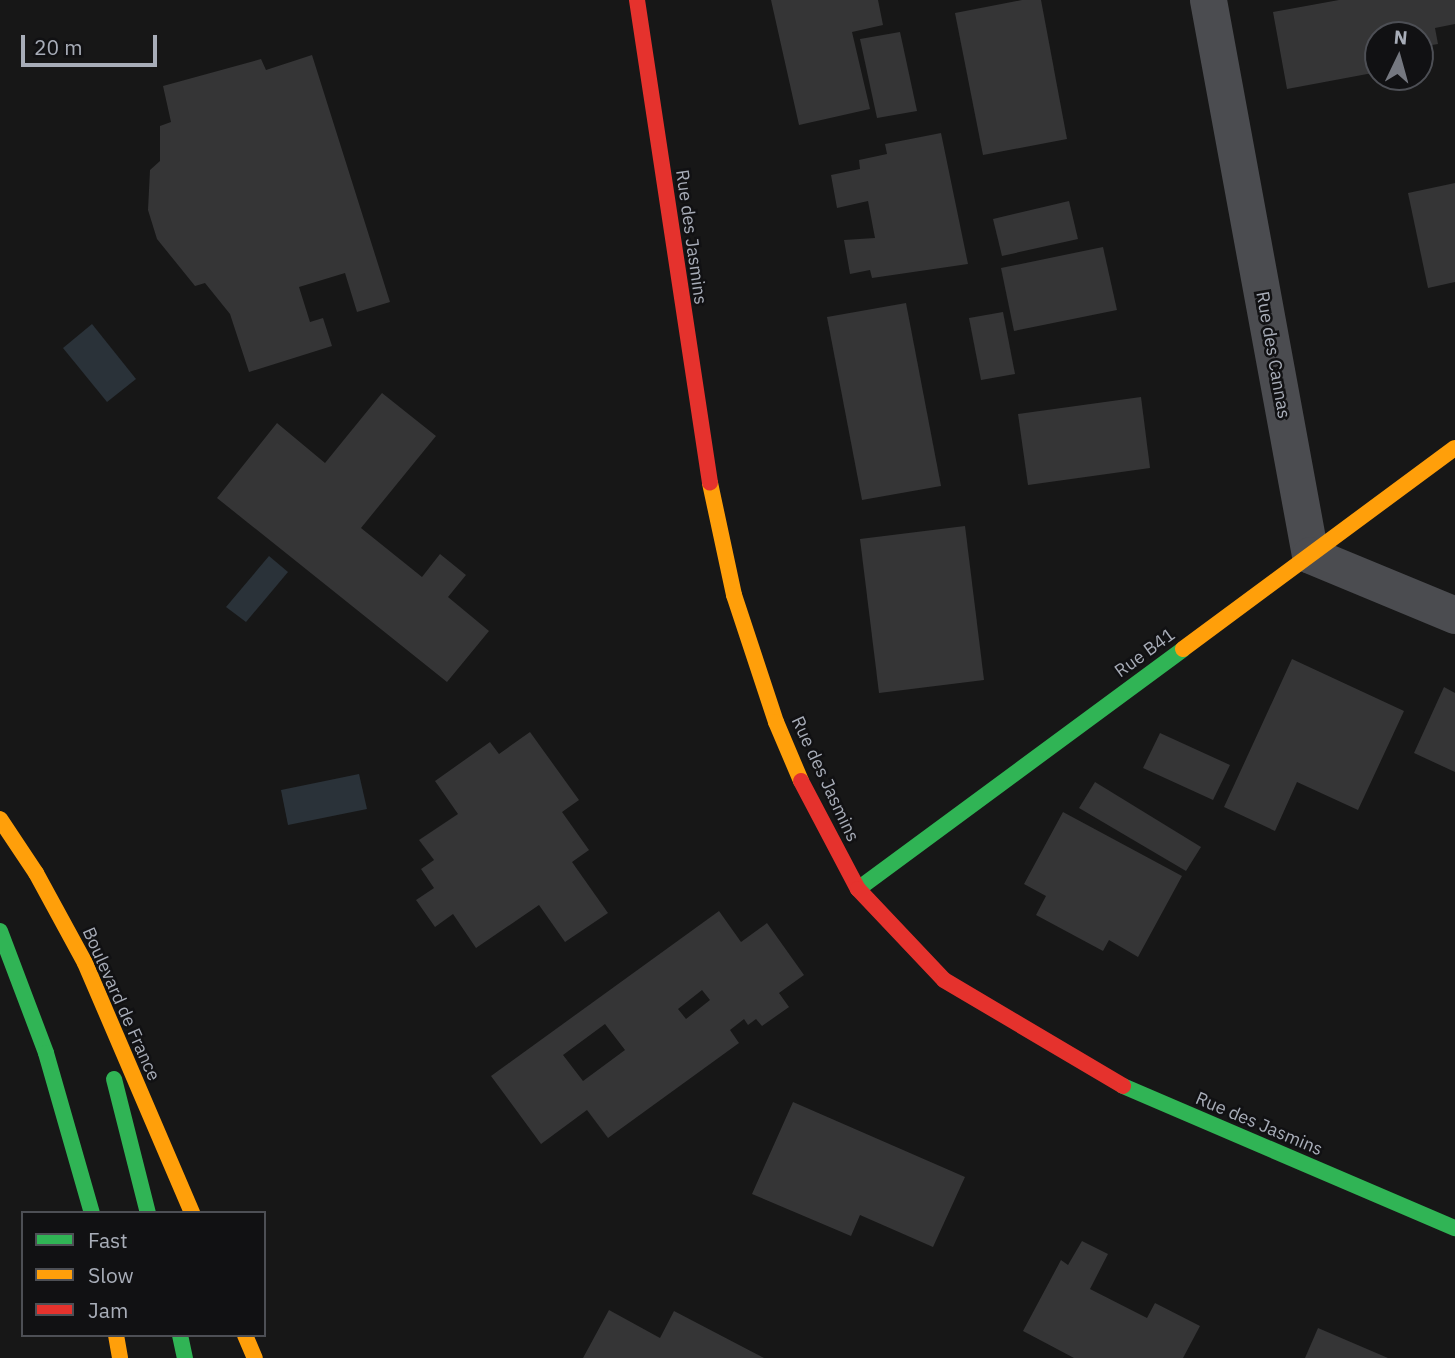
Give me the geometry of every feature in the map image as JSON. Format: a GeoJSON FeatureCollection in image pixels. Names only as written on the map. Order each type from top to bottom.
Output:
{"type":"FeatureCollection","features":[{"type":"Feature","properties":{"kind":"street","name":"Rue des Jasmins"},"geometry":{"type":"LineString","coordinates":[[637,0],[703,452],[734,595],[776,722],[812,806],[858,889],[944,980],[1099,1076],[1455,1228]]}},
{"type":"Feature","properties":{"kind":"street","name":"Rue des Cannas"},"geometry":{"type":"LineString","coordinates":[[1208,0],[1310,555]]}},
{"type":"Feature","properties":{"kind":"street","name":"Rue B41"},"geometry":{"type":"LineString","coordinates":[[858,889],[1455,448]]}},
{"type":"Feature","properties":{"kind":"street"},"geometry":{"type":"LineString","coordinates":[[1310,555],[1455,615]]}},
{"type":"Feature","properties":{"kind":"street","name":"Boulevard de France"},"geometry":{"type":"LineString","coordinates":[[0,819],[36,873],[85,963],[191,1211]]}},
{"type":"Feature","properties":{"kind":"street"},"geometry":{"type":"LineString","coordinates":[[0,930],[46,1054],[91,1211]]}},
{"type":"Feature","properties":{"kind":"street"},"geometry":{"type":"LineString","coordinates":[[85,963],[147,1211]]}},
{"type":"Feature","properties":{"kind":"street"},"geometry":{"type":"LineString","coordinates":[[116,1337],[120,1358]]}},
{"type":"Feature","properties":{"kind":"street"},"geometry":{"type":"LineString","coordinates":[[180,1337],[185,1358]]}},
{"type":"Feature","properties":{"kind":"street"},"geometry":{"type":"LineString","coordinates":[[246,1337],[255,1358]]}},
{"type":"Feature","properties":{"kind":"shaded area"},"geometry":{"type":"Polygon","coordinates":[[[92,324],[136,379],[107,402],[63,348],[92,324]]]}},
{"type":"Feature","properties":{"kind":"shaded area"},"geometry":{"type":"Polygon","coordinates":[[[269,556],[288,572],[246,622],[226,607],[269,556]]]}},
{"type":"Feature","properties":{"kind":"shaded area"},"geometry":{"type":"Polygon","coordinates":[[[359,774],[367,809],[288,825],[281,790],[359,774]]]}},
{"type":"Feature","properties":{"kind":"building"},"geometry":{"type":"Polygon","coordinates":[[[771,0],[878,0],[883,25],[852,32],[870,109],[799,125],[771,0]]]}},
{"type":"Feature","properties":{"kind":"building"},"geometry":{"type":"Polygon","coordinates":[[[1022,0],[1041,0],[1067,139],[983,155],[955,13],[1022,0]]]}},
{"type":"Feature","properties":{"kind":"building"},"geometry":{"type":"Polygon","coordinates":[[[1339,0],[1455,0],[1455,24],[1435,28],[1438,44],[1434,45],[1434,21],[1364,21],[1364,75],[1287,89],[1273,12],[1339,0]]]}},
{"type":"Feature","properties":{"kind":"building"},"geometry":{"type":"Polygon","coordinates":[[[900,32],[917,111],[877,118],[860,39],[900,32]]]}},
{"type":"Feature","properties":{"kind":"building"},"geometry":{"type":"Polygon","coordinates":[[[312,55],[390,302],[357,312],[345,273],[299,287],[310,322],[323,318],[332,346],[249,372],[230,314],[205,283],[195,286],[157,239],[148,210],[150,170],[160,161],[160,126],[171,122],[163,86],[261,59],[266,70],[312,55]]]}},
{"type":"Feature","properties":{"kind":"building"},"geometry":{"type":"Polygon","coordinates":[[[941,133],[968,264],[872,278],[870,270],[850,274],[844,240],[875,238],[868,201],[837,208],[831,175],[860,169],[859,160],[887,154],[885,144],[941,133]]]}},
{"type":"Feature","properties":{"kind":"building"},"geometry":{"type":"Polygon","coordinates":[[[1455,183],[1455,282],[1428,288],[1408,193],[1455,183]]]}},
{"type":"Feature","properties":{"kind":"building"},"geometry":{"type":"Polygon","coordinates":[[[1069,201],[1078,239],[1002,256],[993,219],[1069,201]]]}},
{"type":"Feature","properties":{"kind":"building"},"geometry":{"type":"Polygon","coordinates":[[[1103,247],[1117,310],[1014,331],[1001,268],[1103,247]]]}},
{"type":"Feature","properties":{"kind":"building"},"geometry":{"type":"Polygon","coordinates":[[[906,303],[941,486],[862,500],[827,317],[906,303]]]}},
{"type":"Feature","properties":{"kind":"building"},"geometry":{"type":"Polygon","coordinates":[[[1003,312],[1015,374],[981,380],[969,318],[1003,312]]]}},
{"type":"Feature","properties":{"kind":"building"},"geometry":{"type":"Polygon","coordinates":[[[382,393],[436,436],[361,528],[422,577],[440,554],[466,575],[448,597],[489,631],[447,682],[217,498],[277,423],[325,463],[382,393]]]}},
{"type":"Feature","properties":{"kind":"building"},"geometry":{"type":"Polygon","coordinates":[[[1141,397],[1150,468],[1028,485],[1018,414],[1141,397]]]}},
{"type":"Feature","properties":{"kind":"building"},"geometry":{"type":"Polygon","coordinates":[[[965,526],[984,680],[879,693],[860,539],[965,526]]]}},
{"type":"Feature","properties":{"kind":"building"},"geometry":{"type":"Polygon","coordinates":[[[1292,659],[1404,711],[1358,810],[1297,782],[1275,831],[1224,807],[1292,659]]]}},
{"type":"Feature","properties":{"kind":"building"},"geometry":{"type":"Polygon","coordinates":[[[1444,687],[1455,693],[1455,772],[1414,753],[1444,687]]]}},
{"type":"Feature","properties":{"kind":"building"},"geometry":{"type":"Polygon","coordinates":[[[530,732],[579,800],[562,812],[589,850],[572,862],[608,913],[565,942],[539,905],[476,948],[453,914],[435,927],[416,900],[434,888],[421,869],[434,860],[419,840],[458,814],[435,781],[490,742],[499,754],[530,732]]]}},
{"type":"Feature","properties":{"kind":"building"},"geometry":{"type":"Polygon","coordinates":[[[1160,733],[1230,765],[1213,800],[1143,768],[1160,733]]]}},
{"type":"Feature","properties":{"kind":"building"},"geometry":{"type":"Polygon","coordinates":[[[1095,782],[1201,847],[1186,871],[1079,808],[1095,782]]]}},
{"type":"Feature","properties":{"kind":"building"},"geometry":{"type":"Polygon","coordinates":[[[1063,812],[1182,876],[1138,957],[1109,940],[1103,951],[1036,915],[1046,896],[1024,884],[1063,812]]]}},
{"type":"Feature","properties":{"kind":"building"},"geometry":{"type":"Polygon","coordinates":[[[719,911],[741,942],[767,923],[804,975],[779,993],[789,1007],[762,1026],[756,1019],[748,1025],[744,1019],[730,1030],[739,1043],[608,1138],[587,1110],[541,1144],[491,1076],[719,911]],[[702,990],[678,1009],[686,1019],[710,1000],[702,990]],[[605,1024],[563,1055],[583,1081],[625,1050],[605,1024]]]}},
{"type":"Feature","properties":{"kind":"building"},"geometry":{"type":"Polygon","coordinates":[[[793,1102],[965,1177],[933,1247],[860,1215],[851,1236],[752,1194],[793,1102]]]}},
{"type":"Feature","properties":{"kind":"building"},"geometry":{"type":"Polygon","coordinates":[[[1082,1241],[1108,1254],[1090,1289],[1147,1318],[1155,1303],[1200,1326],[1183,1358],[1074,1358],[1023,1331],[1061,1260],[1068,1265],[1082,1241]]]}},
{"type":"Feature","properties":{"kind":"building"},"geometry":{"type":"Polygon","coordinates":[[[609,1310],[660,1338],[674,1311],[764,1358],[583,1358],[609,1310]]]}},
{"type":"Feature","properties":{"kind":"building"},"geometry":{"type":"Polygon","coordinates":[[[1318,1328],[1388,1358],[1305,1358],[1318,1328]]]}},
{"type":"Feature","properties":{"kind":"traffic: fast"},"geometry":{"type":"LineString","coordinates":[[858,889],[1183,649]]}},
{"type":"Feature","properties":{"kind":"traffic: fast"},"geometry":{"type":"LineString","coordinates":[[0,931],[46,1053],[91,1211]]}},
{"type":"Feature","properties":{"kind":"traffic: fast"},"geometry":{"type":"LineString","coordinates":[[114,1079],[147,1211]]}},
{"type":"Feature","properties":{"kind":"traffic: fast"},"geometry":{"type":"LineString","coordinates":[[1123,1086],[1455,1228]]}},
{"type":"Feature","properties":{"kind":"traffic: fast"},"geometry":{"type":"LineString","coordinates":[[180,1337],[185,1358]]}},
{"type":"Feature","properties":{"kind":"traffic: slow"},"geometry":{"type":"LineString","coordinates":[[1183,649],[1455,448]]}},
{"type":"Feature","properties":{"kind":"traffic: slow"},"geometry":{"type":"LineString","coordinates":[[710,483],[734,595],[776,722],[801,781]]}},
{"type":"Feature","properties":{"kind":"traffic: slow"},"geometry":{"type":"LineString","coordinates":[[0,819],[36,873],[85,963],[191,1211]]}},
{"type":"Feature","properties":{"kind":"traffic: slow"},"geometry":{"type":"LineString","coordinates":[[116,1337],[120,1358]]}},
{"type":"Feature","properties":{"kind":"traffic: slow"},"geometry":{"type":"LineString","coordinates":[[246,1337],[255,1358]]}},
{"type":"Feature","properties":{"kind":"traffic: jam"},"geometry":{"type":"LineString","coordinates":[[637,0],[710,483]]}},
{"type":"Feature","properties":{"kind":"traffic: jam"},"geometry":{"type":"LineString","coordinates":[[801,781],[858,889],[944,980],[1123,1086]]}}]}
